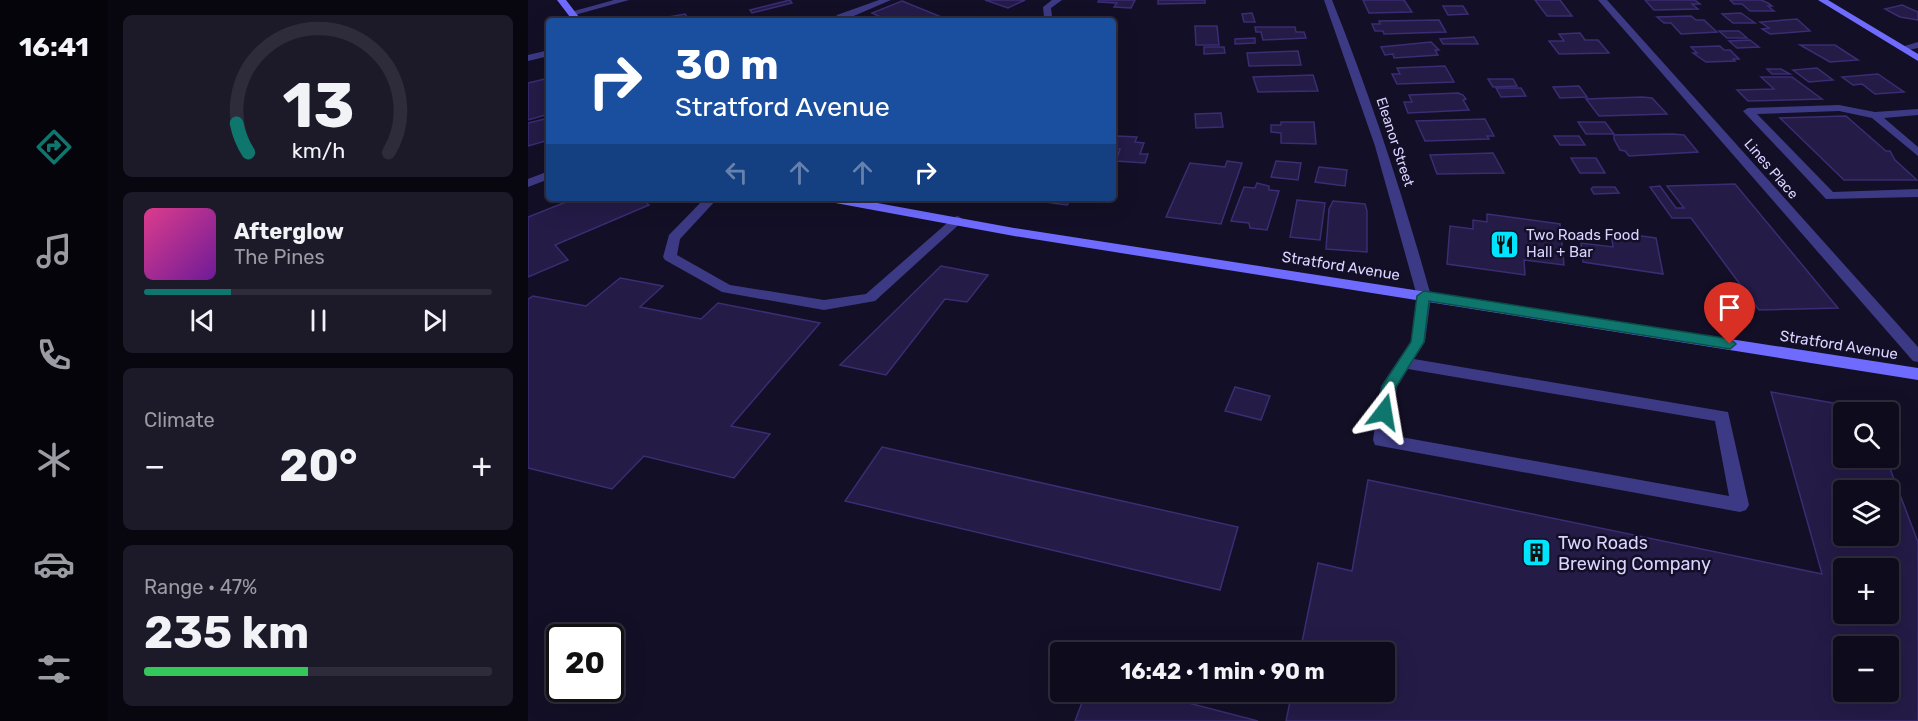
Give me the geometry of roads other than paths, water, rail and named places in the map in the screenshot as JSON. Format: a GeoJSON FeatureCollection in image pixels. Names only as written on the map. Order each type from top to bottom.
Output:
{"type":"FeatureCollection","features":[{"type":"Feature","properties":{"kind":"main road"},"geometry":{"type":"LineString","coordinates":[[561,0],[575,18]]}},
{"type":"Feature","properties":{"kind":"main road"},"geometry":{"type":"LineString","coordinates":[[1822,0],[1918,58]]}},
{"type":"Feature","properties":{"kind":"main road","name":"Stratford Avenue"},"geometry":{"type":"LineString","coordinates":[[847,201],[1014,232],[1918,374]]}},
{"type":"Feature","properties":{"kind":"street"},"geometry":{"type":"LineString","coordinates":[[571,13],[625,0]]}},
{"type":"Feature","properties":{"kind":"street"},"geometry":{"type":"LineString","coordinates":[[839,18],[887,0]]}},
{"type":"Feature","properties":{"kind":"street"},"geometry":{"type":"LineString","coordinates":[[1050,18],[1047,7],[1058,0]]}},
{"type":"Feature","properties":{"kind":"street","name":"Eleanor Street"},"geometry":{"type":"LineString","coordinates":[[1328,0],[1352,59],[1400,206],[1424,296]]}},
{"type":"Feature","properties":{"kind":"street","name":"Lines Place"},"geometry":{"type":"LineString","coordinates":[[1602,0],[1918,357]]}},
{"type":"Feature","properties":{"kind":"street"},"geometry":{"type":"LineString","coordinates":[[1903,48],[1918,45]]}},
{"type":"Feature","properties":{"kind":"street"},"geometry":{"type":"LineString","coordinates":[[528,58],[546,54]]}},
{"type":"Feature","properties":{"kind":"street"},"geometry":{"type":"LineString","coordinates":[[1918,112],[1875,115],[1839,108],[1748,111],[1830,196],[1918,193]]}},
{"type":"Feature","properties":{"kind":"street"},"geometry":{"type":"LineString","coordinates":[[1875,115],[1918,153]]}},
{"type":"Feature","properties":{"kind":"street"},"geometry":{"type":"LineString","coordinates":[[528,183],[546,176]]}},
{"type":"Feature","properties":{"kind":"street"},"geometry":{"type":"LineString","coordinates":[[709,201],[674,238],[670,257],[727,290],[824,305],[870,298],[958,220]]}},
{"type":"Feature","properties":{"kind":"street"},"geometry":{"type":"LineString","coordinates":[[1403,363],[1722,416],[1740,505],[1381,440],[1389,386],[1403,363],[1418,342],[1424,296]]}},
{"type":"Feature","properties":{"kind":"place","name":"Two Roads Food Hall + Bar"},"geometry":{"type":"Point","coordinates":[1505,244]}},
{"type":"Feature","properties":{"kind":"place","name":"Two Roads Brewing Company"},"geometry":{"type":"Point","coordinates":[1537,553]}}]}
